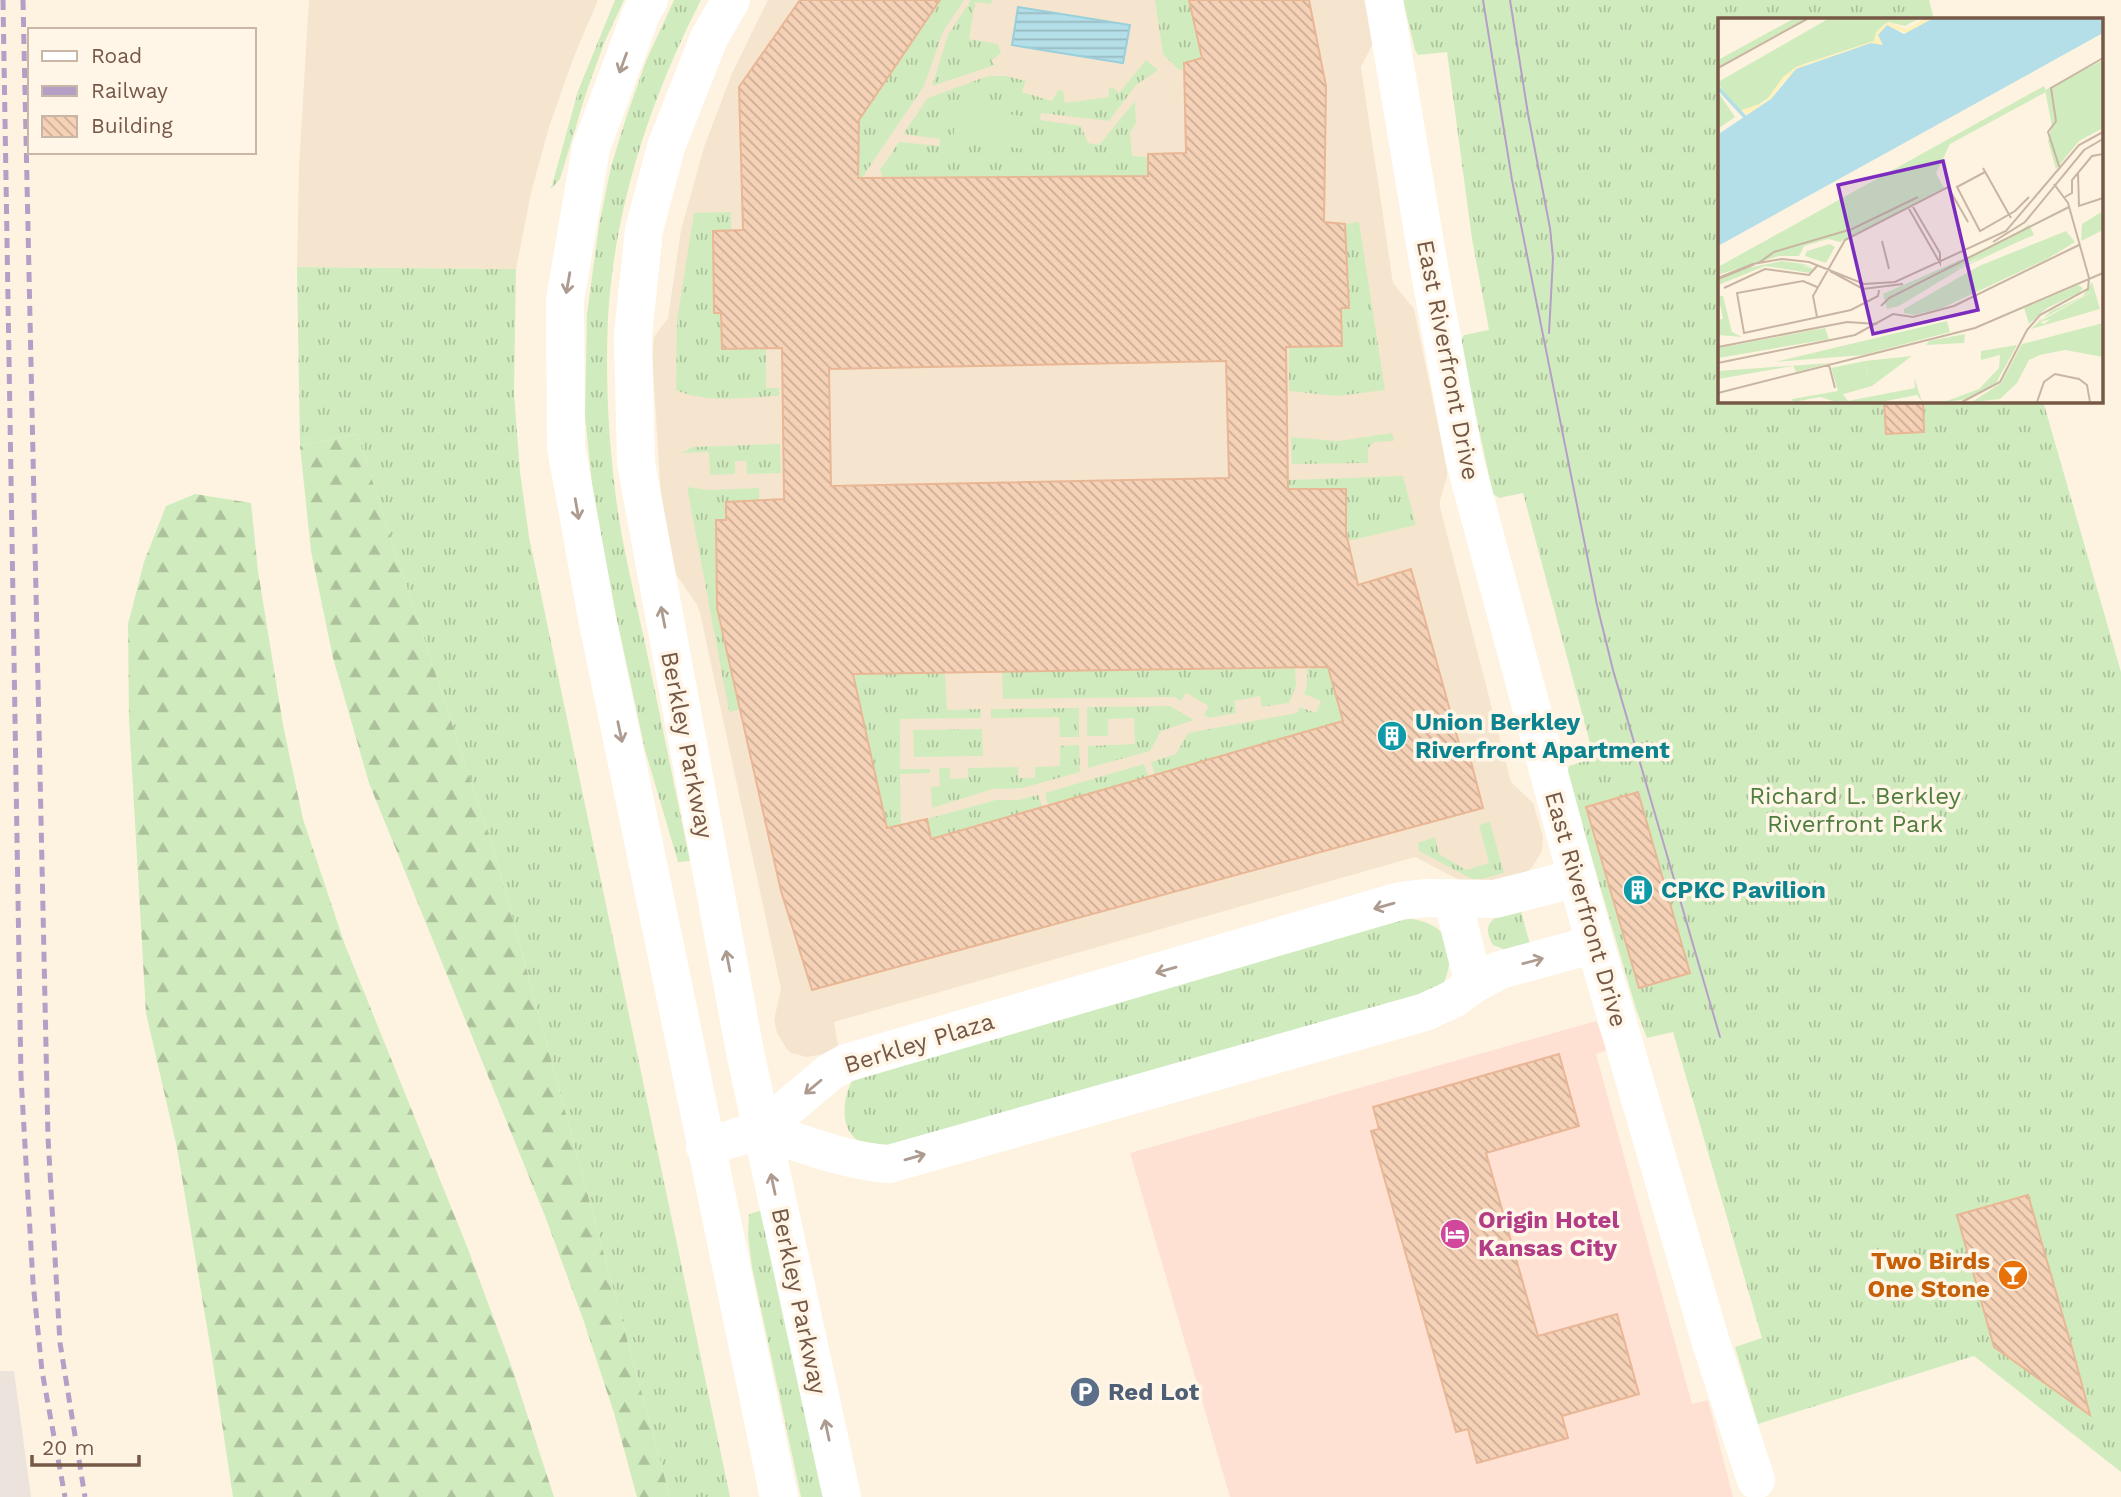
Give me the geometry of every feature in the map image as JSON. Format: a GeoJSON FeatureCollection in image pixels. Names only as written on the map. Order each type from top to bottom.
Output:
{"type":"FeatureCollection","features":[{"type":"Feature","properties":{"kind":"street"},"geometry":{"type":"LineString","coordinates":[[649,0],[641,14],[591,148],[565,300],[566,447],[597,618],[779,1497]]}},
{"type":"Feature","properties":{"kind":"street","name":"Berkley Parkway"},"geometry":{"type":"LineString","coordinates":[[731,0],[709,38],[666,147],[644,230],[633,335],[635,450],[658,594],[761,1130],[842,1497]]}},
{"type":"Feature","properties":{"kind":"street","name":"East Riverfront Drive"},"geometry":{"type":"LineString","coordinates":[[1384,0],[1464,458],[1595,944],[1712,1343],[1756,1480]]}},
{"type":"Feature","properties":{"kind":"street","name":"Berkley Plaza"},"geometry":{"type":"LineString","coordinates":[[761,1130],[830,1072],[846,1063],[1400,901],[1425,898],[1495,899],[1577,878]]}},
{"type":"Feature","properties":{"kind":"street"},"geometry":{"type":"LineString","coordinates":[[1452,898],[1474,984]]}},
{"type":"Feature","properties":{"kind":"street"},"geometry":{"type":"LineString","coordinates":[[705,1147],[761,1130],[842,1157],[865,1163],[889,1164],[1425,1012],[1453,999],[1500,970],[1595,944]]}},
{"type":"Feature","properties":{"kind":"shaded area"},"geometry":{"type":"Polygon","coordinates":[[[309,0],[598,0],[549,127],[531,193],[516,269],[297,267],[299,166],[309,0]]]}},
{"type":"Feature","properties":{"kind":"shaded area"},"geometry":{"type":"Polygon","coordinates":[[[768,0],[1364,0],[1373,33],[1372,45],[1361,67],[1393,283],[1414,309],[1447,468],[1440,507],[1511,782],[1533,803],[1543,836],[1542,851],[1526,873],[1483,885],[1463,882],[1415,857],[834,1022],[838,1045],[835,1052],[807,1057],[791,1053],[786,1048],[777,1033],[774,1020],[781,989],[700,613],[675,573],[661,496],[652,354],[654,337],[668,318],[681,230],[704,147],[732,73],[768,0]]]}},
{"type":"Feature","properties":{"kind":"shaded area"},"geometry":{"type":"Polygon","coordinates":[[[1596,1021],[1608,1050],[1596,1054],[1692,1404],[1708,1400],[1733,1497],[1230,1497],[1130,1153],[1596,1021]]]}},
{"type":"Feature","properties":{"kind":"shaded area"},"geometry":{"type":"Polygon","coordinates":[[[0,1371],[14,1371],[31,1497],[0,1497],[0,1371]]]}},
{"type":"Feature","properties":{"kind":"green space"},"geometry":{"type":"Polygon","coordinates":[[[615,0],[624,0],[586,93],[560,179],[551,189],[578,91],[615,0]]]}},
{"type":"Feature","properties":{"kind":"green space"},"geometry":{"type":"Polygon","coordinates":[[[674,0],[701,0],[651,114],[627,195],[612,277],[607,368],[610,444],[619,519],[690,861],[678,862],[645,750],[596,523],[585,416],[587,314],[599,225],[611,167],[646,61],[674,0]]]}},
{"type":"Feature","properties":{"kind":"green space"},"geometry":{"type":"Polygon","coordinates":[[[940,0],[964,0],[943,32],[924,86],[859,182],[851,173],[859,120],[940,0]]]}},
{"type":"Feature","properties":{"kind":"green space"},"geometry":{"type":"Polygon","coordinates":[[[971,0],[992,0],[991,4],[975,2],[969,39],[998,44],[1001,53],[991,61],[995,65],[932,86],[948,35],[971,0]]]}},
{"type":"Feature","properties":{"kind":"green space"},"geometry":{"type":"Polygon","coordinates":[[[1155,0],[1189,0],[1202,58],[1184,63],[1184,70],[1179,70],[1163,54],[1155,0]]]}},
{"type":"Feature","properties":{"kind":"green space","name":"Richard L. Berkley Riverfront Park"},"geometry":{"type":"Polygon","coordinates":[[[1403,0],[1929,0],[1934,18],[1718,18],[1718,402],[2043,402],[2121,672],[2121,1472],[1974,1356],[1758,1424],[1735,1347],[1762,1338],[1673,1032],[1647,1038],[1636,1009],[1567,773],[1569,766],[1594,758],[1523,493],[1499,498],[1493,494],[1460,342],[1464,335],[1489,330],[1472,239],[1447,52],[1418,55],[1403,0]]]}},
{"type":"Feature","properties":{"kind":"green space"},"geometry":{"type":"Polygon","coordinates":[[[1146,60],[1158,70],[1136,85],[1109,121],[1041,113],[1040,120],[1081,126],[1088,143],[1099,145],[1135,101],[1136,123],[1130,132],[1132,156],[1148,157],[1148,176],[883,178],[880,170],[899,142],[940,146],[940,139],[903,134],[928,98],[988,76],[1006,76],[1026,81],[1022,92],[1052,101],[1058,90],[1063,91],[1065,103],[1109,97],[1109,88],[1112,87],[1119,93],[1146,60]]]}},
{"type":"Feature","properties":{"kind":"green space"},"geometry":{"type":"Polygon","coordinates":[[[957,107],[1028,117],[1024,149],[953,139],[957,107]]]}},
{"type":"Feature","properties":{"kind":"green space"},"geometry":{"type":"Polygon","coordinates":[[[731,212],[731,230],[713,231],[714,313],[721,313],[722,349],[766,348],[766,388],[779,388],[779,396],[713,398],[676,390],[677,320],[694,213],[731,212]]]}},
{"type":"Feature","properties":{"kind":"green space"},"geometry":{"type":"Polygon","coordinates":[[[1359,222],[1385,390],[1337,396],[1289,391],[1289,347],[1341,308],[1349,307],[1345,224],[1359,222]]]}},
{"type":"Feature","properties":{"kind":"green space"},"geometry":{"type":"Polygon","coordinates":[[[297,267],[516,269],[514,393],[520,472],[529,537],[730,1497],[670,1497],[497,861],[357,434],[300,446],[297,267]]]}},
{"type":"Feature","properties":{"kind":"green space"},"geometry":{"type":"Polygon","coordinates":[[[1392,433],[1394,441],[1374,442],[1368,448],[1368,463],[1292,464],[1291,437],[1338,441],[1392,433]]]}},
{"type":"Feature","properties":{"kind":"green space"},"geometry":{"type":"Polygon","coordinates":[[[357,434],[497,861],[670,1497],[637,1497],[614,1413],[545,1216],[369,783],[333,658],[311,551],[300,446],[357,434]]]}},
{"type":"Feature","properties":{"kind":"green space"},"geometry":{"type":"Polygon","coordinates":[[[780,444],[781,473],[747,474],[746,461],[735,461],[735,474],[710,475],[709,452],[681,453],[693,447],[780,444]]]}},
{"type":"Feature","properties":{"kind":"green space"},"geometry":{"type":"Polygon","coordinates":[[[1403,476],[1416,525],[1348,541],[1345,489],[1288,489],[1288,480],[1403,476]]]}},
{"type":"Feature","properties":{"kind":"green space"},"geometry":{"type":"Polygon","coordinates":[[[687,487],[710,490],[759,488],[759,500],[726,502],[726,520],[716,521],[717,608],[740,709],[729,712],[687,487]]]}},
{"type":"Feature","properties":{"kind":"green space"},"geometry":{"type":"Polygon","coordinates":[[[195,494],[251,503],[258,571],[283,725],[303,819],[345,945],[468,1249],[512,1368],[554,1497],[233,1497],[177,1148],[146,1013],[129,719],[128,624],[144,562],[166,506],[195,494]]]}},
{"type":"Feature","properties":{"kind":"green space"},"geometry":{"type":"Polygon","coordinates":[[[877,662],[880,674],[945,673],[947,710],[981,709],[981,718],[900,719],[900,769],[930,769],[930,773],[900,774],[901,825],[882,829],[846,686],[859,665],[877,662]]]}},
{"type":"Feature","properties":{"kind":"green space"},"geometry":{"type":"Polygon","coordinates":[[[1307,667],[1328,667],[1345,731],[1155,775],[1151,762],[1176,754],[1188,733],[1297,713],[1299,707],[1316,713],[1321,701],[1304,694],[1307,667]]]}},
{"type":"Feature","properties":{"kind":"green space"},"geometry":{"type":"Polygon","coordinates":[[[1295,668],[1296,686],[1289,703],[1262,707],[1260,696],[1234,701],[1236,713],[1209,718],[1204,715],[1209,706],[1186,693],[1181,701],[1174,697],[1003,699],[1002,672],[1295,668]]]}},
{"type":"Feature","properties":{"kind":"green space"},"geometry":{"type":"Polygon","coordinates":[[[1170,706],[1194,720],[1161,731],[1150,751],[1088,768],[1088,746],[1135,744],[1134,718],[1108,719],[1108,736],[1087,736],[1087,707],[1170,706]]]}},
{"type":"Feature","properties":{"kind":"green space"},"geometry":{"type":"Polygon","coordinates":[[[1079,708],[1079,737],[1060,737],[1059,717],[991,718],[991,709],[1079,708]]]}},
{"type":"Feature","properties":{"kind":"green space"},"geometry":{"type":"Polygon","coordinates":[[[982,729],[983,756],[914,757],[913,730],[982,729]]]}},
{"type":"Feature","properties":{"kind":"green space"},"geometry":{"type":"Polygon","coordinates":[[[1079,745],[1080,772],[1022,788],[993,789],[932,808],[931,787],[940,786],[939,768],[950,768],[950,779],[968,778],[968,768],[1018,767],[1018,778],[1035,778],[1035,767],[1060,766],[1060,746],[1079,745]]]}},
{"type":"Feature","properties":{"kind":"green space"},"geometry":{"type":"Polygon","coordinates":[[[1144,764],[1149,777],[1048,805],[1045,793],[1144,764]]]}},
{"type":"Feature","properties":{"kind":"green space"},"geometry":{"type":"Polygon","coordinates":[[[1038,795],[1043,807],[931,839],[927,819],[996,800],[1019,800],[1038,795]]]}},
{"type":"Feature","properties":{"kind":"green space"},"geometry":{"type":"Polygon","coordinates":[[[1490,822],[1504,873],[1472,879],[1419,851],[1418,843],[1435,837],[1439,854],[1466,870],[1489,863],[1479,825],[1490,822]]]}},
{"type":"Feature","properties":{"kind":"green space"},"geometry":{"type":"Polygon","coordinates":[[[1520,908],[1530,944],[1506,950],[1493,945],[1488,929],[1490,923],[1499,915],[1520,908]]]}},
{"type":"Feature","properties":{"kind":"green space"},"geometry":{"type":"Polygon","coordinates":[[[1408,918],[1433,926],[1444,937],[1449,960],[1446,977],[1439,990],[886,1150],[856,1139],[846,1124],[846,1096],[853,1079],[1408,918]]]}},
{"type":"Feature","properties":{"kind":"green space"},"geometry":{"type":"Polygon","coordinates":[[[763,1210],[823,1497],[801,1497],[752,1267],[748,1236],[749,1214],[763,1210]]]}},
{"type":"Feature","properties":{"kind":"water"},"geometry":{"type":"Polygon","coordinates":[[[1018,7],[1130,25],[1123,63],[1012,45],[1018,7]]]}},
{"type":"Feature","properties":{"kind":"building"},"geometry":{"type":"Polygon","coordinates":[[[800,0],[940,0],[859,120],[858,178],[1148,176],[1148,154],[1186,153],[1184,63],[1202,58],[1189,0],[1309,0],[1326,86],[1324,222],[1345,224],[1349,308],[1341,308],[1342,346],[1286,347],[1288,489],[1346,489],[1346,533],[1358,585],[1411,569],[1460,747],[1467,746],[1483,808],[812,990],[781,891],[717,608],[716,520],[726,520],[726,502],[784,499],[782,348],[722,349],[721,313],[714,313],[713,231],[743,230],[739,87],[800,0]],[[1226,361],[829,369],[831,486],[1229,478],[1226,361]],[[1328,667],[853,674],[887,828],[927,819],[931,839],[1343,721],[1328,667]]]}},
{"type":"Feature","properties":{"kind":"building"},"geometry":{"type":"Polygon","coordinates":[[[1884,402],[1923,402],[1924,432],[1886,434],[1884,402]]]}},
{"type":"Feature","properties":{"kind":"building","name":"CPKC Pavilion"},"geometry":{"type":"Polygon","coordinates":[[[1638,792],[1690,973],[1639,988],[1586,807],[1638,792]]]}},
{"type":"Feature","properties":{"kind":"building","name":"Origin Hotel Kansas City"},"geometry":{"type":"Polygon","coordinates":[[[1559,1054],[1579,1126],[1486,1153],[1538,1336],[1617,1314],[1639,1394],[1562,1416],[1568,1438],[1477,1463],[1468,1429],[1456,1432],[1371,1131],[1379,1129],[1373,1107],[1559,1054]]]}},
{"type":"Feature","properties":{"kind":"building"},"geometry":{"type":"Polygon","coordinates":[[[2028,1195],[2090,1415],[1994,1347],[1957,1215],[2028,1195]]]}},
{"type":"Feature","properties":{"kind":"tram line"},"geometry":{"type":"LineString","coordinates":[[1483,0],[1512,180],[1597,605],[1613,670],[1720,1037]]}},
{"type":"Feature","properties":{"kind":"tram line"},"geometry":{"type":"LineString","coordinates":[[1510,0],[1550,228],[1553,258],[1549,333]]}},
{"type":"Feature","properties":{"kind":"railway"},"geometry":{"type":"LineString","coordinates":[[3,0],[21,1077],[33,1282],[42,1371],[65,1497]]}},
{"type":"Feature","properties":{"kind":"railway"},"geometry":{"type":"LineString","coordinates":[[23,0],[48,1138],[60,1343],[85,1497]]}},
{"type":"Feature","properties":{"kind":"place","name":"Union Berkley Riverfront Apartment"},"geometry":{"type":"Point","coordinates":[1392,736]}},
{"type":"Feature","properties":{"kind":"place","name":"CPKC Pavilion"},"geometry":{"type":"Point","coordinates":[1638,890]}},
{"type":"Feature","properties":{"kind":"place","name":"Origin Hotel Kansas City"},"geometry":{"type":"Point","coordinates":[1455,1234]}},
{"type":"Feature","properties":{"kind":"place","name":"Two Birds One Stone"},"geometry":{"type":"Point","coordinates":[2013,1275]}},
{"type":"Feature","properties":{"kind":"place","name":"Red Lot"},"geometry":{"type":"Point","coordinates":[1085,1392]}}]}
